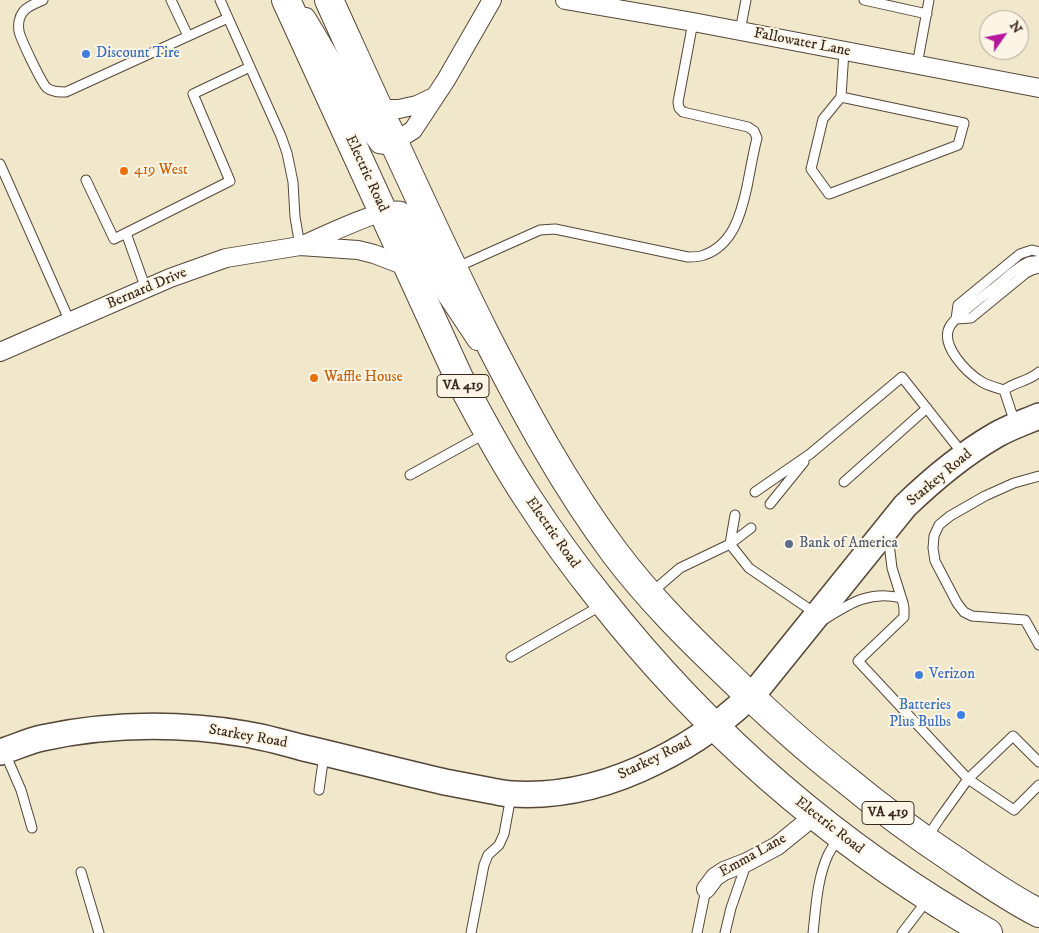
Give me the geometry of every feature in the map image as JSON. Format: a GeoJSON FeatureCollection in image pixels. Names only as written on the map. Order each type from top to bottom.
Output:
{"type":"FeatureCollection","features":[{"type":"Feature","properties":{"kind":"main road","name":"Electric Road"},"geometry":{"type":"LineString","coordinates":[[286,0],[459,378],[488,432],[529,500],[577,568],[630,635],[680,691],[762,772],[814,816],[886,869],[929,898],[988,933]]}},
{"type":"Feature","properties":{"kind":"main road","name":"VA 419"},"geometry":{"type":"LineString","coordinates":[[329,0],[452,269],[505,372],[547,451],[614,552],[648,595],[695,644],[830,768],[881,809],[925,840],[976,875],[1039,913]]}},
{"type":"Feature","properties":{"kind":"main road","name":"Starkey Road"},"geometry":{"type":"LineString","coordinates":[[1,749],[40,738],[86,730],[136,727],[190,727],[247,734],[418,776],[511,794],[552,793],[588,787],[633,773],[715,727],[750,696],[905,506],[930,482],[964,455],[998,434],[1039,416]]}},
{"type":"Feature","properties":{"kind":"street"},"geometry":{"type":"LineString","coordinates":[[291,0],[303,12],[344,82],[369,131],[379,144],[386,145],[412,130],[446,80],[492,0]]}},
{"type":"Feature","properties":{"kind":"street","name":"Fallowater Lane"},"geometry":{"type":"LineString","coordinates":[[564,0],[694,22],[1039,88]]}},
{"type":"Feature","properties":{"kind":"street"},"geometry":{"type":"LineString","coordinates":[[379,109],[399,109],[418,106],[435,96]]}},
{"type":"Feature","properties":{"kind":"street","name":"Bernard Drive"},"geometry":{"type":"LineString","coordinates":[[300,246],[352,222],[393,210],[401,210],[406,215],[445,293],[478,341],[505,372]]}},
{"type":"Feature","properties":{"kind":"street","name":"Bernard Drive"},"geometry":{"type":"LineString","coordinates":[[0,352],[170,278],[226,258],[300,246],[358,250],[408,267]]}},
{"type":"Feature","properties":{"kind":"street","name":"Emma Lane"},"geometry":{"type":"LineString","coordinates":[[706,890],[715,877],[777,846],[814,816]]}},
{"type":"Feature","properties":{"kind":"lane"},"geometry":{"type":"LineString","coordinates":[[43,0],[23,11],[19,21],[19,32],[41,80],[47,88],[56,92],[66,92],[228,18]]}},
{"type":"Feature","properties":{"kind":"lane"},"geometry":{"type":"LineString","coordinates":[[172,0],[188,36]]}},
{"type":"Feature","properties":{"kind":"lane"},"geometry":{"type":"LineString","coordinates":[[220,0],[282,136],[293,182],[295,217],[300,246]]}},
{"type":"Feature","properties":{"kind":"lane"},"geometry":{"type":"LineString","coordinates":[[740,31],[746,0]]}},
{"type":"Feature","properties":{"kind":"lane"},"geometry":{"type":"LineString","coordinates":[[864,0],[927,14]]}},
{"type":"Feature","properties":{"kind":"lane"},"geometry":{"type":"LineString","coordinates":[[917,65],[929,0]]}},
{"type":"Feature","properties":{"kind":"lane"},"geometry":{"type":"LineString","coordinates":[[452,269],[540,230],[555,229],[688,257],[703,256],[716,250],[726,240],[736,225],[741,212],[757,138],[754,131],[748,127],[683,112],[679,108],[678,102],[694,22]]}},
{"type":"Feature","properties":{"kind":"lane"},"geometry":{"type":"LineString","coordinates":[[842,97],[964,123],[958,145],[829,194],[811,169],[824,119],[842,97],[844,51]]}},
{"type":"Feature","properties":{"kind":"lane"},"geometry":{"type":"LineString","coordinates":[[86,180],[114,239],[230,182],[193,94],[250,67]]}},
{"type":"Feature","properties":{"kind":"lane"},"geometry":{"type":"LineString","coordinates":[[0,164],[70,322]]}},
{"type":"Feature","properties":{"kind":"lane"},"geometry":{"type":"LineString","coordinates":[[126,233],[146,289]]}},
{"type":"Feature","properties":{"kind":"lane"},"geometry":{"type":"LineString","coordinates":[[956,319],[958,304],[985,282],[1020,254],[1032,250],[1039,252]]}},
{"type":"Feature","properties":{"kind":"lane"},"geometry":{"type":"LineString","coordinates":[[1004,390],[981,382],[951,351],[948,342],[949,327],[956,319],[1019,268],[1028,262],[1039,260]]}},
{"type":"Feature","properties":{"kind":"lane"},"geometry":{"type":"LineString","coordinates":[[956,319],[971,318],[1026,273],[1039,268]]}},
{"type":"Feature","properties":{"kind":"lane"},"geometry":{"type":"LineString","coordinates":[[1004,390],[1039,372]]}},
{"type":"Feature","properties":{"kind":"lane"},"geometry":{"type":"LineString","coordinates":[[755,492],[810,454],[902,377],[964,455]]}},
{"type":"Feature","properties":{"kind":"lane"},"geometry":{"type":"LineString","coordinates":[[1004,390],[1016,425]]}},
{"type":"Feature","properties":{"kind":"lane"},"geometry":{"type":"LineString","coordinates":[[844,482],[927,408]]}},
{"type":"Feature","properties":{"kind":"lane"},"geometry":{"type":"LineString","coordinates":[[410,476],[488,432]]}},
{"type":"Feature","properties":{"kind":"lane"},"geometry":{"type":"LineString","coordinates":[[770,504],[810,454]]}},
{"type":"Feature","properties":{"kind":"lane"},"geometry":{"type":"LineString","coordinates":[[1039,476],[1014,483],[985,496],[950,516],[939,525],[934,536],[933,548],[935,561],[957,603],[964,612],[972,616],[1025,620],[1039,645]]}},
{"type":"Feature","properties":{"kind":"lane"},"geometry":{"type":"LineString","coordinates":[[735,515],[730,544],[749,568],[810,623],[864,598],[880,595],[901,598]]}},
{"type":"Feature","properties":{"kind":"lane"},"geometry":{"type":"LineString","coordinates":[[648,595],[680,568],[730,544],[751,528]]}},
{"type":"Feature","properties":{"kind":"lane"},"geometry":{"type":"LineString","coordinates":[[887,528],[894,579],[904,608],[904,617],[858,661],[968,780],[1014,810],[1039,785]]}},
{"type":"Feature","properties":{"kind":"lane"},"geometry":{"type":"LineString","coordinates":[[511,657],[605,604]]}},
{"type":"Feature","properties":{"kind":"lane"},"geometry":{"type":"LineString","coordinates":[[925,840],[968,780],[1013,736],[1039,762]]}},
{"type":"Feature","properties":{"kind":"lane"},"geometry":{"type":"LineString","coordinates":[[1,749],[21,790],[32,828]]}},
{"type":"Feature","properties":{"kind":"lane"},"geometry":{"type":"LineString","coordinates":[[319,790],[325,752]]}},
{"type":"Feature","properties":{"kind":"lane"},"geometry":{"type":"LineString","coordinates":[[471,933],[484,865],[488,855],[499,845],[504,834],[511,794]]}},
{"type":"Feature","properties":{"kind":"lane"},"geometry":{"type":"LineString","coordinates":[[813,933],[821,876],[828,855],[839,835]]}},
{"type":"Feature","properties":{"kind":"lane"},"geometry":{"type":"LineString","coordinates":[[725,933],[731,908],[747,862]]}},
{"type":"Feature","properties":{"kind":"lane"},"geometry":{"type":"LineString","coordinates":[[81,872],[100,933]]}},
{"type":"Feature","properties":{"kind":"lane","name":"Emma Lane"},"geometry":{"type":"LineString","coordinates":[[698,933],[706,890]]}},
{"type":"Feature","properties":{"kind":"lane"},"geometry":{"type":"LineString","coordinates":[[902,933],[929,898]]}},
{"type":"Feature","properties":{"kind":"place","name":"Discount Tire"},"geometry":{"type":"Point","coordinates":[86,54]}},
{"type":"Feature","properties":{"kind":"place","name":"419 West"},"geometry":{"type":"Point","coordinates":[124,171]}},
{"type":"Feature","properties":{"kind":"place","name":"Waffle House"},"geometry":{"type":"Point","coordinates":[314,378]}},
{"type":"Feature","properties":{"kind":"place","name":"Bank of America"},"geometry":{"type":"Point","coordinates":[789,544]}},
{"type":"Feature","properties":{"kind":"place","name":"Verizon"},"geometry":{"type":"Point","coordinates":[919,675]}},
{"type":"Feature","properties":{"kind":"place","name":"Batteries Plus Bulbs"},"geometry":{"type":"Point","coordinates":[961,715]}}]}
